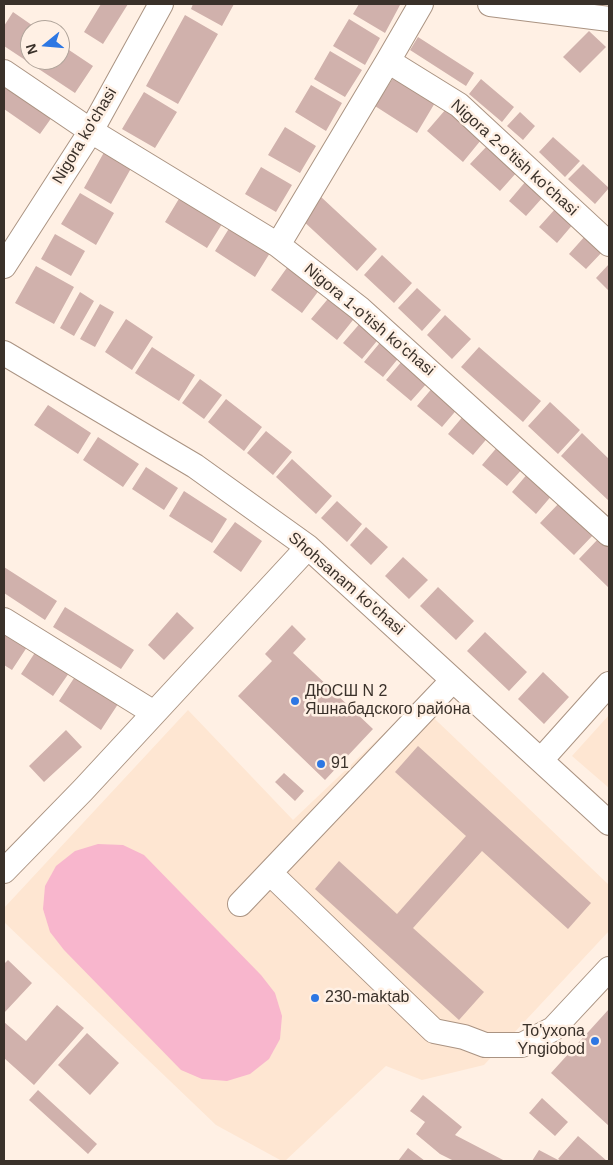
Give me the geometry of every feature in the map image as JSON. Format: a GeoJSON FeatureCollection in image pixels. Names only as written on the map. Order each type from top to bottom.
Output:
{"type":"FeatureCollection","features":[{"type":"Feature","properties":{"kind":"street","name":"Nigora ko'chasi"},"geometry":{"type":"LineString","coordinates":[[4,266],[91,131],[161,4]]}},
{"type":"Feature","properties":{"kind":"street"},"geometry":{"type":"LineString","coordinates":[[278,245],[421,4]]}},
{"type":"Feature","properties":{"kind":"street"},"geometry":{"type":"LineString","coordinates":[[490,4],[609,19]]}},
{"type":"Feature","properties":{"kind":"street","name":"Nigora 2-o'tish ko'chasi"},"geometry":{"type":"LineString","coordinates":[[388,61],[459,105],[609,244]]}},
{"type":"Feature","properties":{"kind":"street","name":"Nigora 1-o'tish ko'chasi"},"geometry":{"type":"LineString","coordinates":[[4,72],[91,131],[278,245],[359,308],[609,534]]}},
{"type":"Feature","properties":{"kind":"street","name":"Shohsanam ko'chasi"},"geometry":{"type":"LineString","coordinates":[[4,352],[195,466],[308,547],[609,823]]}},
{"type":"Feature","properties":{"kind":"street"},"geometry":{"type":"LineString","coordinates":[[4,871],[83,790],[308,547]]}},
{"type":"Feature","properties":{"kind":"street"},"geometry":{"type":"LineString","coordinates":[[4,620],[154,713]]}},
{"type":"Feature","properties":{"kind":"street"},"geometry":{"type":"LineString","coordinates":[[240,904],[453,680]]}},
{"type":"Feature","properties":{"kind":"street"},"geometry":{"type":"LineString","coordinates":[[540,760],[609,684]]}},
{"type":"Feature","properties":{"kind":"street"},"geometry":{"type":"LineString","coordinates":[[270,873],[434,1031],[485,1045],[522,1045],[553,1029],[609,969]]}},
{"type":"Feature","properties":{"kind":"shaded area","name":"230-maktab"},"geometry":{"type":"Polygon","coordinates":[[[417,702],[609,885],[609,931],[484,1065],[422,1080],[386,1066],[285,1161],[282,1161],[216,1125],[4,922],[4,908],[188,710],[293,820],[417,702]]]}},
{"type":"Feature","properties":{"kind":"shaded area"},"geometry":{"type":"Polygon","coordinates":[[[609,715],[609,788],[572,756],[609,715]]]}},
{"type":"Feature","properties":{"kind":"shaded area"},"geometry":{"type":"Polygon","coordinates":[[[98,844],[123,845],[144,855],[261,975],[275,993],[282,1016],[280,1039],[269,1059],[250,1074],[227,1081],[202,1079],[181,1070],[64,950],[50,932],[43,909],[45,886],[56,866],[75,851],[98,844]]]}},
{"type":"Feature","properties":{"kind":"building"},"geometry":{"type":"Polygon","coordinates":[[[101,4],[128,4],[103,44],[84,32],[101,4]]]}},
{"type":"Feature","properties":{"kind":"building"},"geometry":{"type":"Polygon","coordinates":[[[193,4],[234,4],[222,26],[191,9],[193,4]]]}},
{"type":"Feature","properties":{"kind":"building"},"geometry":{"type":"Polygon","coordinates":[[[359,4],[400,5],[385,33],[353,14],[359,4]]]}},
{"type":"Feature","properties":{"kind":"building"},"geometry":{"type":"Polygon","coordinates":[[[13,12],[25,20],[20,20],[20,57],[4,46],[4,26],[13,12]]]}},
{"type":"Feature","properties":{"kind":"building"},"geometry":{"type":"Polygon","coordinates":[[[185,15],[218,34],[178,104],[146,86],[185,15]]]}},
{"type":"Feature","properties":{"kind":"building"},"geometry":{"type":"Polygon","coordinates":[[[349,19],[380,38],[365,65],[333,46],[349,19]]]}},
{"type":"Feature","properties":{"kind":"building"},"geometry":{"type":"Polygon","coordinates":[[[589,31],[606,47],[580,73],[563,57],[589,31]]]}},
{"type":"Feature","properties":{"kind":"building"},"geometry":{"type":"Polygon","coordinates":[[[418,37],[474,73],[466,86],[410,50],[418,37]]]}},
{"type":"Feature","properties":{"kind":"building"},"geometry":{"type":"Polygon","coordinates":[[[70,51],[93,66],[75,93],[40,70],[70,70],[70,51]]]}},
{"type":"Feature","properties":{"kind":"building"},"geometry":{"type":"Polygon","coordinates":[[[330,51],[362,70],[345,97],[314,79],[330,51]]]}},
{"type":"Feature","properties":{"kind":"building"},"geometry":{"type":"Polygon","coordinates":[[[395,75],[436,101],[417,133],[375,106],[395,75]]]}},
{"type":"Feature","properties":{"kind":"building"},"geometry":{"type":"Polygon","coordinates":[[[12,79],[57,110],[40,134],[4,109],[4,90],[12,79]]]}},
{"type":"Feature","properties":{"kind":"building"},"geometry":{"type":"Polygon","coordinates":[[[481,79],[514,107],[502,122],[469,94],[481,79]]]}},
{"type":"Feature","properties":{"kind":"building"},"geometry":{"type":"Polygon","coordinates":[[[311,85],[342,103],[326,131],[295,112],[311,85]]]}},
{"type":"Feature","properties":{"kind":"building"},"geometry":{"type":"Polygon","coordinates":[[[144,92],[177,112],[155,148],[122,129],[144,92]]]}},
{"type":"Feature","properties":{"kind":"building"},"geometry":{"type":"Polygon","coordinates":[[[446,109],[481,140],[463,162],[427,131],[446,109]]]}},
{"type":"Feature","properties":{"kind":"building"},"geometry":{"type":"Polygon","coordinates":[[[520,112],[535,126],[523,140],[507,126],[520,112]]]}},
{"type":"Feature","properties":{"kind":"building"},"geometry":{"type":"Polygon","coordinates":[[[285,127],[316,146],[300,173],[268,155],[285,127]]]}},
{"type":"Feature","properties":{"kind":"building"},"geometry":{"type":"Polygon","coordinates":[[[553,137],[580,161],[565,177],[539,152],[553,137]]]}},
{"type":"Feature","properties":{"kind":"building"},"geometry":{"type":"Polygon","coordinates":[[[487,146],[517,172],[500,191],[470,164],[487,146]]]}},
{"type":"Feature","properties":{"kind":"building"},"geometry":{"type":"Polygon","coordinates":[[[107,147],[134,163],[111,204],[84,188],[107,147]]]}},
{"type":"Feature","properties":{"kind":"building"},"geometry":{"type":"Polygon","coordinates":[[[583,164],[609,188],[595,204],[568,179],[583,164]]]}},
{"type":"Feature","properties":{"kind":"building"},"geometry":{"type":"Polygon","coordinates":[[[261,167],[292,185],[276,212],[245,194],[261,167]]]}},
{"type":"Feature","properties":{"kind":"building"},"geometry":{"type":"Polygon","coordinates":[[[526,181],[543,197],[526,216],[509,201],[526,181]]]}},
{"type":"Feature","properties":{"kind":"building"},"geometry":{"type":"Polygon","coordinates":[[[80,193],[114,213],[96,245],[61,224],[80,193]]]}},
{"type":"Feature","properties":{"kind":"building"},"geometry":{"type":"Polygon","coordinates":[[[320,196],[377,249],[357,271],[300,218],[320,196]]]}},
{"type":"Feature","properties":{"kind":"building"},"geometry":{"type":"Polygon","coordinates":[[[180,197],[222,224],[207,248],[165,222],[180,197]]]}},
{"type":"Feature","properties":{"kind":"building"},"geometry":{"type":"Polygon","coordinates":[[[556,208],[574,223],[557,243],[539,227],[556,208]]]}},
{"type":"Feature","properties":{"kind":"building"},"geometry":{"type":"Polygon","coordinates":[[[233,222],[273,248],[255,277],[215,251],[233,222]]]}},
{"type":"Feature","properties":{"kind":"building"},"geometry":{"type":"Polygon","coordinates":[[[55,234],[85,251],[71,276],[41,259],[55,234]]]}},
{"type":"Feature","properties":{"kind":"building"},"geometry":{"type":"Polygon","coordinates":[[[586,235],[604,250],[586,269],[569,254],[586,235]]]}},
{"type":"Feature","properties":{"kind":"building"},"geometry":{"type":"Polygon","coordinates":[[[382,255],[412,283],[394,303],[364,275],[382,255]]]}},
{"type":"Feature","properties":{"kind":"building"},"geometry":{"type":"Polygon","coordinates":[[[291,262],[323,285],[302,313],[271,290],[291,262]]]}},
{"type":"Feature","properties":{"kind":"building"},"geometry":{"type":"Polygon","coordinates":[[[609,264],[609,291],[596,278],[609,264]]]}},
{"type":"Feature","properties":{"kind":"building"},"geometry":{"type":"Polygon","coordinates":[[[36,266],[74,287],[54,324],[15,303],[36,266]]]}},
{"type":"Feature","properties":{"kind":"building"},"geometry":{"type":"Polygon","coordinates":[[[417,288],[441,310],[422,331],[398,308],[417,288]]]}},
{"type":"Feature","properties":{"kind":"building"},"geometry":{"type":"Polygon","coordinates":[[[80,292],[94,301],[74,336],[60,328],[80,292]]]}},
{"type":"Feature","properties":{"kind":"building"},"geometry":{"type":"Polygon","coordinates":[[[332,294],[357,315],[337,340],[311,319],[332,294]]]}},
{"type":"Feature","properties":{"kind":"building"},"geometry":{"type":"Polygon","coordinates":[[[100,304],[114,312],[95,347],[80,339],[100,304]]]}},
{"type":"Feature","properties":{"kind":"building"},"geometry":{"type":"Polygon","coordinates":[[[445,315],[471,339],[452,359],[427,335],[445,315]]]}},
{"type":"Feature","properties":{"kind":"building"},"geometry":{"type":"Polygon","coordinates":[[[126,319],[153,337],[132,370],[105,352],[126,319]]]}},
{"type":"Feature","properties":{"kind":"building"},"geometry":{"type":"Polygon","coordinates":[[[362,321],[381,336],[362,359],[343,343],[362,321]]]}},
{"type":"Feature","properties":{"kind":"building"},"geometry":{"type":"Polygon","coordinates":[[[383,339],[401,355],[383,377],[364,362],[383,339]]]}},
{"type":"Feature","properties":{"kind":"building"},"geometry":{"type":"Polygon","coordinates":[[[152,347],[195,375],[179,401],[135,373],[152,347]]]}},
{"type":"Feature","properties":{"kind":"building"},"geometry":{"type":"Polygon","coordinates":[[[479,347],[541,401],[523,422],[461,367],[479,347]]]}},
{"type":"Feature","properties":{"kind":"building"},"geometry":{"type":"Polygon","coordinates":[[[403,360],[428,382],[411,401],[386,380],[403,360]]]}},
{"type":"Feature","properties":{"kind":"building"},"geometry":{"type":"Polygon","coordinates":[[[200,379],[222,395],[204,419],[182,403],[200,379]]]}},
{"type":"Feature","properties":{"kind":"building"},"geometry":{"type":"Polygon","coordinates":[[[434,386],[459,407],[442,427],[417,406],[434,386]]]}},
{"type":"Feature","properties":{"kind":"building"},"geometry":{"type":"Polygon","coordinates":[[[226,399],[262,427],[244,451],[208,422],[226,399]]]}},
{"type":"Feature","properties":{"kind":"building"},"geometry":{"type":"Polygon","coordinates":[[[550,402],[580,430],[558,454],[528,426],[550,402]]]}},
{"type":"Feature","properties":{"kind":"building"},"geometry":{"type":"Polygon","coordinates":[[[48,405],[91,433],[78,454],[34,425],[48,405]]]}},
{"type":"Feature","properties":{"kind":"building"},"geometry":{"type":"Polygon","coordinates":[[[465,414],[490,435],[473,455],[448,434],[465,414]]]}},
{"type":"Feature","properties":{"kind":"building"},"geometry":{"type":"Polygon","coordinates":[[[266,431],[292,452],[273,475],[247,453],[266,431]]]}},
{"type":"Feature","properties":{"kind":"building"},"geometry":{"type":"Polygon","coordinates":[[[582,433],[609,459],[609,501],[561,456],[582,433]]]}},
{"type":"Feature","properties":{"kind":"building"},"geometry":{"type":"Polygon","coordinates":[[[98,437],[139,464],[123,487],[83,460],[98,437]]]}},
{"type":"Feature","properties":{"kind":"building"},"geometry":{"type":"Polygon","coordinates":[[[499,445],[524,467],[507,486],[482,465],[499,445]]]}},
{"type":"Feature","properties":{"kind":"building"},"geometry":{"type":"Polygon","coordinates":[[[292,459],[332,496],[316,514],[276,477],[292,459]]]}},
{"type":"Feature","properties":{"kind":"building"},"geometry":{"type":"Polygon","coordinates":[[[146,467],[178,488],[164,510],[132,489],[146,467]]]}},
{"type":"Feature","properties":{"kind":"building"},"geometry":{"type":"Polygon","coordinates":[[[529,472],[553,494],[536,514],[512,492],[529,472]]]}},
{"type":"Feature","properties":{"kind":"building"},"geometry":{"type":"Polygon","coordinates":[[[184,491],[227,519],[212,543],[169,516],[184,491]]]}},
{"type":"Feature","properties":{"kind":"building"},"geometry":{"type":"Polygon","coordinates":[[[337,501],[362,524],[347,542],[321,518],[337,501]]]}},
{"type":"Feature","properties":{"kind":"building"},"geometry":{"type":"Polygon","coordinates":[[[561,501],[595,533],[574,555],[540,523],[561,501]]]}},
{"type":"Feature","properties":{"kind":"building"},"geometry":{"type":"Polygon","coordinates":[[[235,522],[262,541],[241,572],[213,552],[235,522]]]}},
{"type":"Feature","properties":{"kind":"building"},"geometry":{"type":"Polygon","coordinates":[[[366,527],[388,547],[371,565],[350,545],[366,527]]]}},
{"type":"Feature","properties":{"kind":"building"},"geometry":{"type":"Polygon","coordinates":[[[599,538],[609,547],[609,588],[579,559],[599,538]]]}},
{"type":"Feature","properties":{"kind":"building"},"geometry":{"type":"Polygon","coordinates":[[[403,557],[428,580],[409,599],[385,576],[403,557]]]}},
{"type":"Feature","properties":{"kind":"building"},"geometry":{"type":"Polygon","coordinates":[[[4,567],[57,601],[45,620],[4,593],[4,567]]]}},
{"type":"Feature","properties":{"kind":"building"},"geometry":{"type":"Polygon","coordinates":[[[438,587],[474,621],[456,640],[420,606],[438,587]]]}},
{"type":"Feature","properties":{"kind":"building"},"geometry":{"type":"Polygon","coordinates":[[[65,607],[134,650],[121,669],[53,627],[65,607]]]}},
{"type":"Feature","properties":{"kind":"building"},"geometry":{"type":"Polygon","coordinates":[[[177,612],[194,628],[164,660],[148,645],[177,612]]]}},
{"type":"Feature","properties":{"kind":"building"},"geometry":{"type":"Polygon","coordinates":[[[292,625],[306,639],[293,653],[373,729],[325,780],[238,696],[272,661],[265,654],[292,625]]]}},
{"type":"Feature","properties":{"kind":"building"},"geometry":{"type":"Polygon","coordinates":[[[4,628],[29,644],[12,670],[4,665],[4,628]]]}},
{"type":"Feature","properties":{"kind":"building"},"geometry":{"type":"Polygon","coordinates":[[[485,632],[527,672],[509,691],[467,651],[485,632]]]}},
{"type":"Feature","properties":{"kind":"building"},"geometry":{"type":"Polygon","coordinates":[[[36,651],[69,673],[53,696],[21,674],[36,651]]]}},
{"type":"Feature","properties":{"kind":"building"},"geometry":{"type":"Polygon","coordinates":[[[78,672],[120,701],[101,730],[59,701],[78,672]]]}},
{"type":"Feature","properties":{"kind":"building"},"geometry":{"type":"Polygon","coordinates":[[[543,672],[569,697],[544,724],[518,699],[543,672]]]}},
{"type":"Feature","properties":{"kind":"building"},"geometry":{"type":"Polygon","coordinates":[[[66,730],[82,747],[44,782],[29,766],[66,730]]]}},
{"type":"Feature","properties":{"kind":"building"},"geometry":{"type":"Polygon","coordinates":[[[418,746],[591,903],[568,929],[482,851],[413,928],[484,992],[459,1020],[315,889],[339,861],[397,914],[466,836],[395,772],[418,746]]]}},
{"type":"Feature","properties":{"kind":"building"},"geometry":{"type":"Polygon","coordinates":[[[284,773],[304,791],[295,801],[275,782],[284,773]]]}},
{"type":"Feature","properties":{"kind":"building"},"geometry":{"type":"Polygon","coordinates":[[[8,960],[32,983],[4,1013],[4,964],[8,960]]]}},
{"type":"Feature","properties":{"kind":"building"},"geometry":{"type":"Polygon","coordinates":[[[57,1005],[84,1028],[34,1085],[4,1058],[4,1022],[26,1041],[57,1005]]]}},
{"type":"Feature","properties":{"kind":"building","name":"To'yxona Yngiobod"},"geometry":{"type":"Polygon","coordinates":[[[609,1009],[609,1126],[551,1073],[609,1009]]]}},
{"type":"Feature","properties":{"kind":"building"},"geometry":{"type":"Polygon","coordinates":[[[87,1033],[119,1063],[90,1095],[58,1065],[87,1033]]]}},
{"type":"Feature","properties":{"kind":"building"},"geometry":{"type":"Polygon","coordinates":[[[38,1090],[97,1144],[88,1154],[29,1100],[38,1090]]]}},
{"type":"Feature","properties":{"kind":"building"},"geometry":{"type":"Polygon","coordinates":[[[423,1095],[462,1127],[455,1135],[505,1161],[454,1161],[440,1154],[416,1134],[425,1122],[410,1111],[423,1095]]]}},
{"type":"Feature","properties":{"kind":"building"},"geometry":{"type":"Polygon","coordinates":[[[542,1098],[568,1122],[555,1136],[529,1113],[542,1098]]]}},
{"type":"Feature","properties":{"kind":"building"},"geometry":{"type":"Polygon","coordinates":[[[578,1136],[607,1161],[561,1161],[558,1159],[578,1136]]]}},
{"type":"Feature","properties":{"kind":"building"},"geometry":{"type":"Polygon","coordinates":[[[408,1148],[425,1161],[398,1161],[408,1148]]]}},
{"type":"Feature","properties":{"kind":"building"},"geometry":{"type":"Polygon","coordinates":[[[539,1150],[560,1161],[532,1161],[539,1150]]]}},
{"type":"Feature","properties":{"kind":"place","name":"ДЮСШ N 2 Яшнабадского района"},"geometry":{"type":"Point","coordinates":[295,701]}},
{"type":"Feature","properties":{"kind":"place","name":"91"},"geometry":{"type":"Point","coordinates":[321,764]}},
{"type":"Feature","properties":{"kind":"place","name":"230-maktab"},"geometry":{"type":"Point","coordinates":[315,998]}},
{"type":"Feature","properties":{"kind":"place","name":"To'yxona Yngiobod"},"geometry":{"type":"Point","coordinates":[595,1041]}}]}
